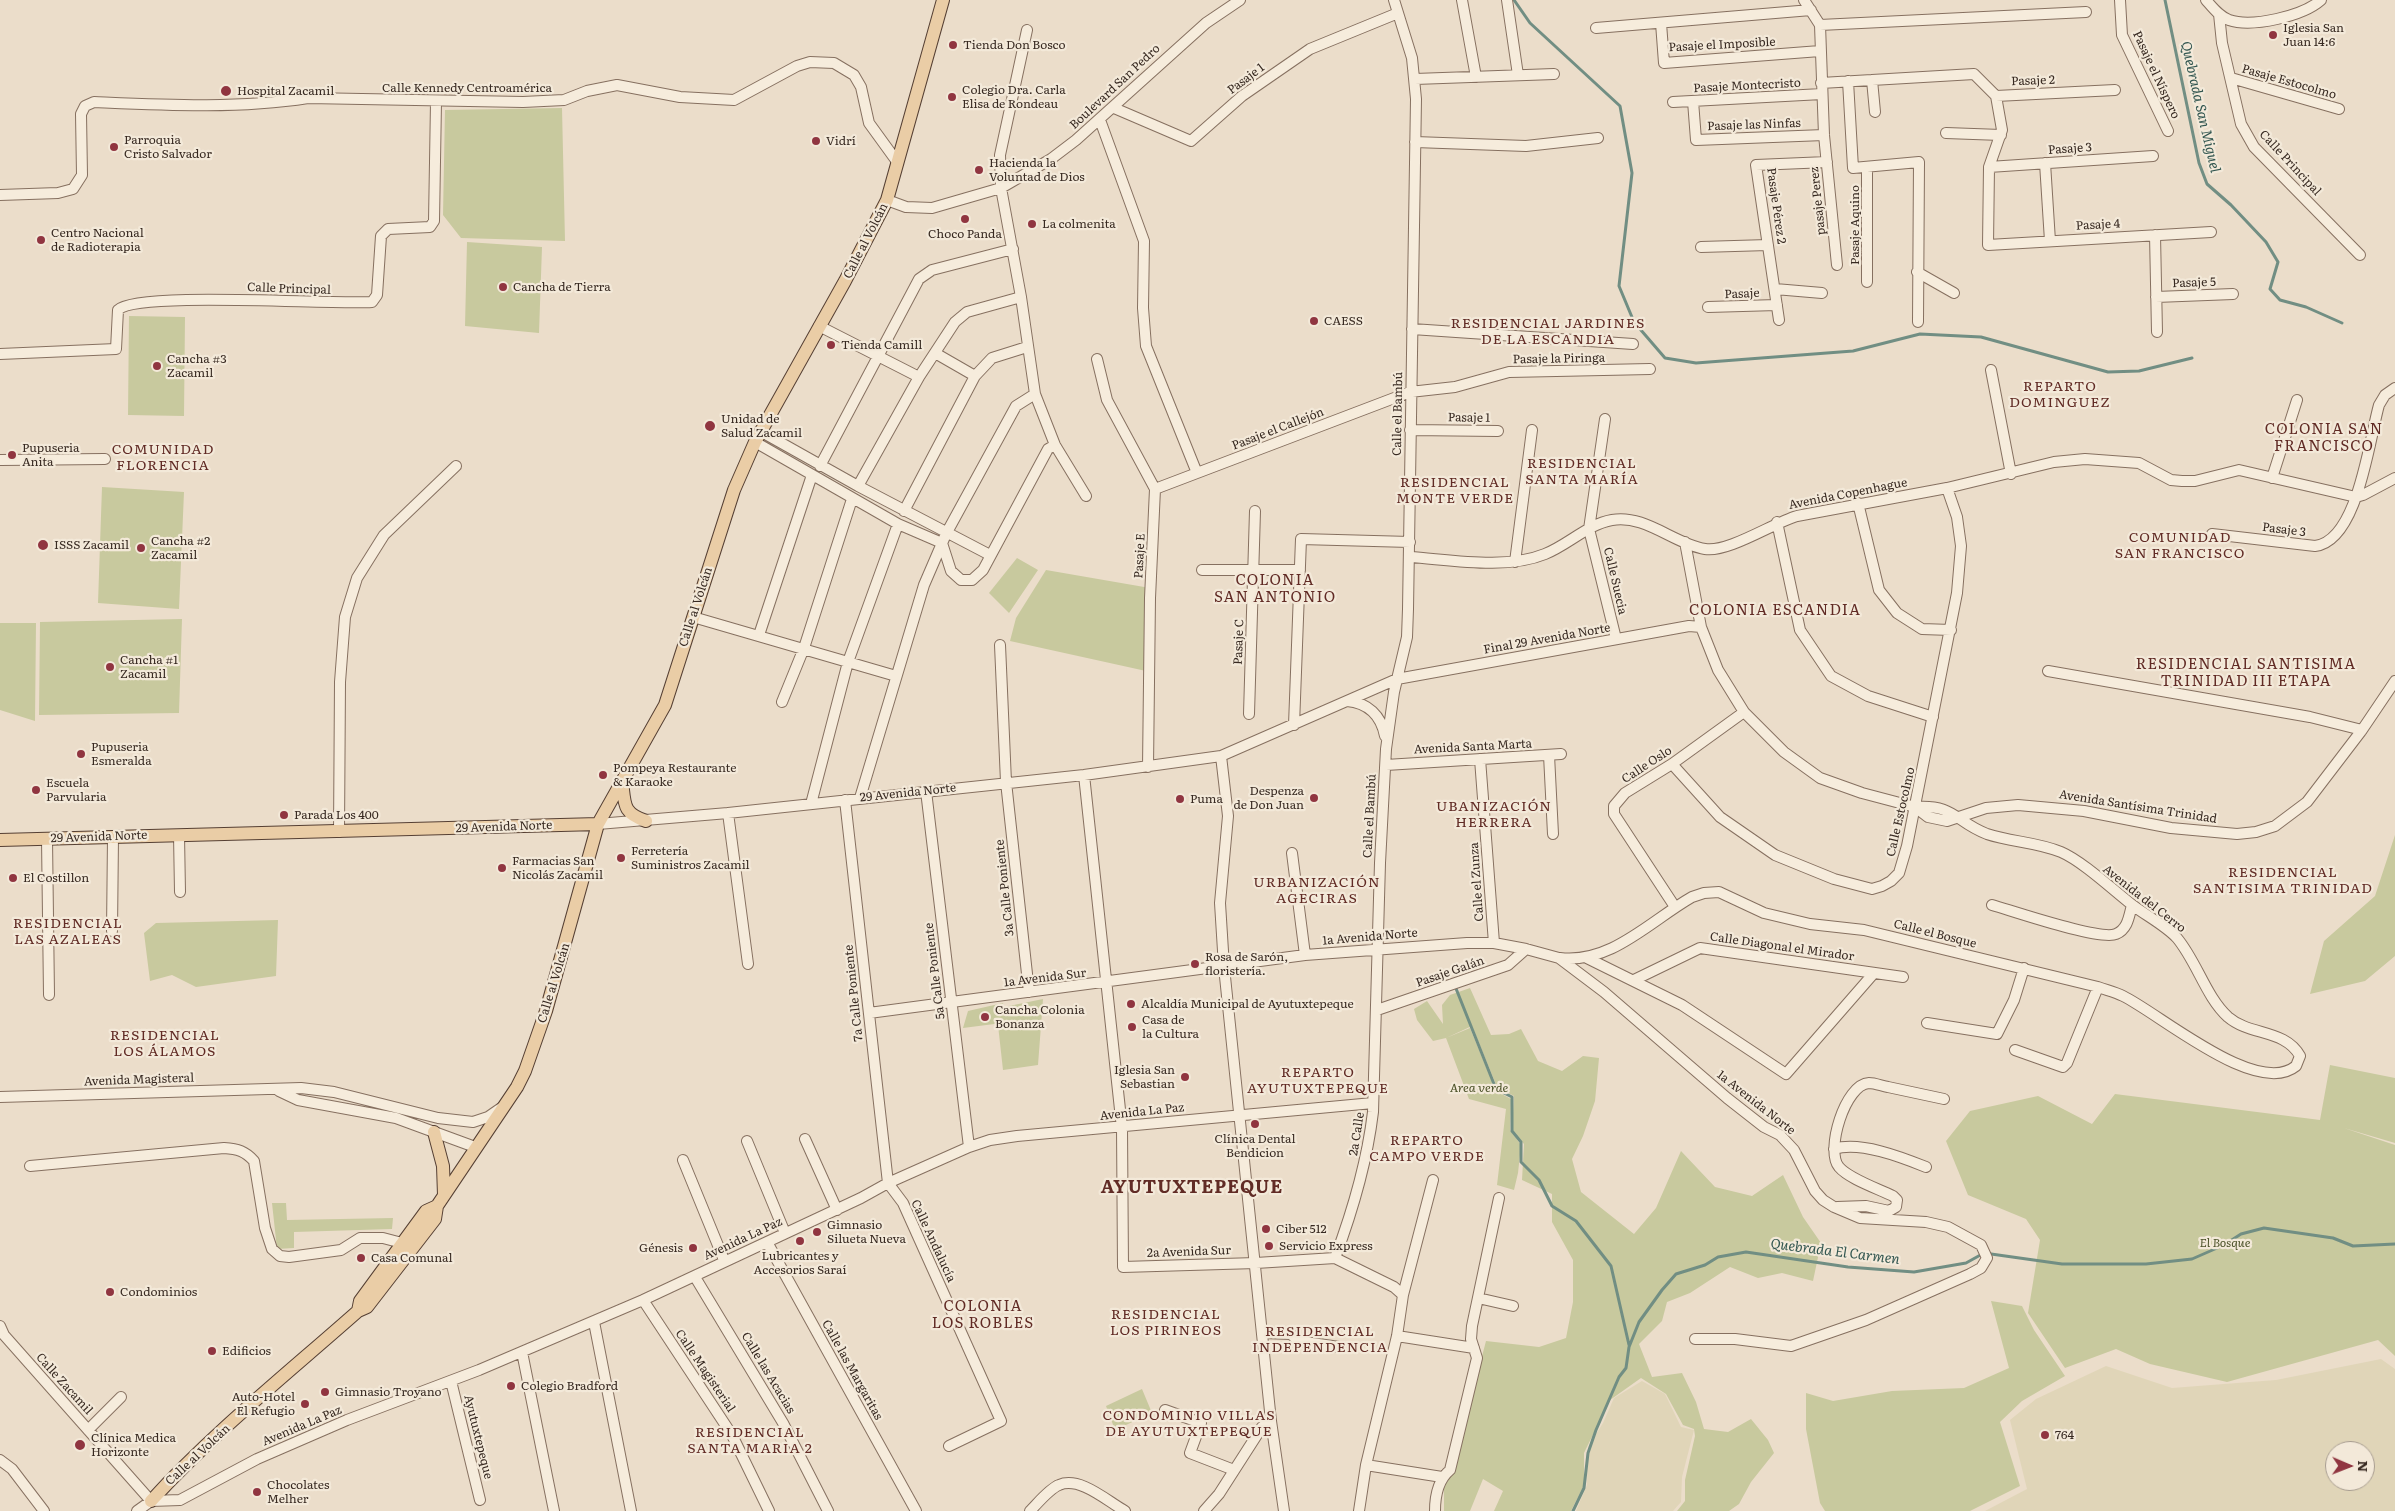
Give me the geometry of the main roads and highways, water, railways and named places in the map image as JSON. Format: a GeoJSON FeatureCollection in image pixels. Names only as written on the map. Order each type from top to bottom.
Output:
{"type":"FeatureCollection","features":[{"type":"Feature","properties":{"kind":"main road","name":"Calle al Volcán"},"geometry":{"type":"LineString","coordinates":[[151,1501],[178,1471],[358,1311],[367,1307],[435,1218],[440,1201],[475,1147],[508,1103],[525,1071],[546,1011],[598,824],[665,705],[734,490],[758,437],[887,200],[943,0]]}},
{"type":"Feature","properties":{"kind":"main road"},"geometry":{"type":"LineString","coordinates":[[622,781],[626,810],[633,817],[646,821]]}},
{"type":"Feature","properties":{"kind":"main road","name":"29 Avenida Norte"},"geometry":{"type":"LineString","coordinates":[[0,840],[598,824]]}},
{"type":"Feature","properties":{"kind":"main road"},"geometry":{"type":"LineString","coordinates":[[434,1132],[443,1166],[440,1201]]}},
{"type":"Feature","properties":{"kind":"main road","name":"Calle al Volcán"},"geometry":{"type":"LineString","coordinates":[[358,1311],[360,1301],[402,1242],[426,1211],[440,1201]]}},
{"type":"Feature","properties":{"kind":"waterway"},"geometry":{"type":"LineString","coordinates":[[1514,0],[1530,23],[1620,106],[1632,173],[1619,286],[1634,322],[1665,358],[1696,363],[1853,351],[1920,334],[1981,337],[2108,372],[2139,371],[2192,358]]}},
{"type":"Feature","properties":{"kind":"waterway","name":"Quebrada San Miguel"},"geometry":{"type":"LineString","coordinates":[[2165,0],[2199,163],[2207,184],[2231,205],[2266,242],[2278,262],[2270,289],[2280,300],[2306,307],[2342,323]]}},
{"type":"Feature","properties":{"kind":"waterway"},"geometry":{"type":"LineString","coordinates":[[1455,986],[1496,1089],[1512,1097],[1512,1131],[1521,1142],[1521,1162],[1539,1180],[1552,1206],[1576,1221],[1611,1266],[1629,1345]]}},
{"type":"Feature","properties":{"kind":"waterway","name":"Quebrada El Carmen"},"geometry":{"type":"LineString","coordinates":[[1573,1511],[1584,1488],[1588,1453],[1596,1430],[1619,1377],[1626,1368],[1629,1347],[1639,1322],[1676,1274],[1705,1265],[1718,1257],[1746,1252],[1848,1267],[1914,1272],[1966,1263],[1984,1253],[2062,1264],[2146,1264],[2192,1259],[2224,1245],[2241,1234],[2264,1228],[2333,1238],[2353,1246],[2395,1244]]}},
{"type":"Feature","properties":{"kind":"place","name":"Iglesia San Juan 14:6"},"geometry":{"type":"Point","coordinates":[2273,35]}},
{"type":"Feature","properties":{"kind":"place","name":"Tienda Don Bosco"},"geometry":{"type":"Point","coordinates":[953,45]}},
{"type":"Feature","properties":{"kind":"place","name":"Hospital Zacamil"},"geometry":{"type":"Point","coordinates":[226,91]}},
{"type":"Feature","properties":{"kind":"place","name":"Colegio Dra. Carla Elisa de Rondeau"},"geometry":{"type":"Point","coordinates":[952,97]}},
{"type":"Feature","properties":{"kind":"place","name":"Vidrí"},"geometry":{"type":"Point","coordinates":[816,141]}},
{"type":"Feature","properties":{"kind":"place","name":"Parroquia Cristo Salvador"},"geometry":{"type":"Point","coordinates":[114,147]}},
{"type":"Feature","properties":{"kind":"place","name":"Hacienda la Voluntad de Dios"},"geometry":{"type":"Point","coordinates":[979,170]}},
{"type":"Feature","properties":{"kind":"place","name":"Choco Panda"},"geometry":{"type":"Point","coordinates":[965,219]}},
{"type":"Feature","properties":{"kind":"place","name":"La colmenita"},"geometry":{"type":"Point","coordinates":[1032,224]}},
{"type":"Feature","properties":{"kind":"place","name":"Centro Nacional de Radioterapia"},"geometry":{"type":"Point","coordinates":[41,240]}},
{"type":"Feature","properties":{"kind":"place","name":"Cancha de Tierra"},"geometry":{"type":"Point","coordinates":[503,287]}},
{"type":"Feature","properties":{"kind":"place","name":"CAESS"},"geometry":{"type":"Point","coordinates":[1314,321]}},
{"type":"Feature","properties":{"kind":"place","name":"Tienda Camill"},"geometry":{"type":"Point","coordinates":[831,345]}},
{"type":"Feature","properties":{"kind":"place","name":"Cancha #3 Zacamil"},"geometry":{"type":"Point","coordinates":[157,366]}},
{"type":"Feature","properties":{"kind":"place","name":"Unidad de Salud Zacamil"},"geometry":{"type":"Point","coordinates":[710,426]}},
{"type":"Feature","properties":{"kind":"place","name":"Pupuseria Anita"},"geometry":{"type":"Point","coordinates":[12,455]}},
{"type":"Feature","properties":{"kind":"place","name":"ISSS Zacamil"},"geometry":{"type":"Point","coordinates":[43,545]}},
{"type":"Feature","properties":{"kind":"place","name":"Cancha #2 Zacamil"},"geometry":{"type":"Point","coordinates":[141,548]}},
{"type":"Feature","properties":{"kind":"place","name":"Cancha #1 Zacamil"},"geometry":{"type":"Point","coordinates":[110,667]}},
{"type":"Feature","properties":{"kind":"place","name":"Pupuseria Esmeralda"},"geometry":{"type":"Point","coordinates":[81,754]}},
{"type":"Feature","properties":{"kind":"place","name":"Pompeya Restaurante & Karaoke"},"geometry":{"type":"Point","coordinates":[603,775]}},
{"type":"Feature","properties":{"kind":"place","name":"Escuela Parvularia"},"geometry":{"type":"Point","coordinates":[36,790]}},
{"type":"Feature","properties":{"kind":"place","name":"Despenza de Don Juan"},"geometry":{"type":"Point","coordinates":[1314,798]}},
{"type":"Feature","properties":{"kind":"place","name":"Puma"},"geometry":{"type":"Point","coordinates":[1180,799]}},
{"type":"Feature","properties":{"kind":"place","name":"Parada Los 400"},"geometry":{"type":"Point","coordinates":[284,815]}},
{"type":"Feature","properties":{"kind":"place","name":"Ferretería Suministros Zacamil"},"geometry":{"type":"Point","coordinates":[621,858]}},
{"type":"Feature","properties":{"kind":"place","name":"Farmacias San Nicolás Zacamil"},"geometry":{"type":"Point","coordinates":[502,868]}},
{"type":"Feature","properties":{"kind":"place","name":"El Costillon"},"geometry":{"type":"Point","coordinates":[13,878]}},
{"type":"Feature","properties":{"kind":"place","name":"Rosa de Sarón, floristería."},"geometry":{"type":"Point","coordinates":[1195,964]}},
{"type":"Feature","properties":{"kind":"place","name":"Alcaldía Municipal de Ayutuxtepeque"},"geometry":{"type":"Point","coordinates":[1131,1004]}},
{"type":"Feature","properties":{"kind":"place","name":"Cancha Colonia Bonanza"},"geometry":{"type":"Point","coordinates":[985,1017]}},
{"type":"Feature","properties":{"kind":"place","name":"Casa de la Cultura"},"geometry":{"type":"Point","coordinates":[1132,1027]}},
{"type":"Feature","properties":{"kind":"place","name":"Iglesia San Sebastian"},"geometry":{"type":"Point","coordinates":[1185,1077]}},
{"type":"Feature","properties":{"kind":"place","name":"Clínica Dental Bendicion"},"geometry":{"type":"Point","coordinates":[1255,1124]}},
{"type":"Feature","properties":{"kind":"place","name":"Ciber 512"},"geometry":{"type":"Point","coordinates":[1266,1229]}},
{"type":"Feature","properties":{"kind":"place","name":"Gimnasio Silueta Nueva"},"geometry":{"type":"Point","coordinates":[817,1232]}},
{"type":"Feature","properties":{"kind":"place","name":"Lubricantes y Accesorios Saraí"},"geometry":{"type":"Point","coordinates":[800,1241]}},
{"type":"Feature","properties":{"kind":"place","name":"Servicio Express"},"geometry":{"type":"Point","coordinates":[1269,1246]}},
{"type":"Feature","properties":{"kind":"place","name":"Génesis"},"geometry":{"type":"Point","coordinates":[693,1248]}},
{"type":"Feature","properties":{"kind":"place","name":"Casa Comunal"},"geometry":{"type":"Point","coordinates":[361,1258]}},
{"type":"Feature","properties":{"kind":"place","name":"Condominios"},"geometry":{"type":"Point","coordinates":[110,1292]}},
{"type":"Feature","properties":{"kind":"place","name":"Edificios"},"geometry":{"type":"Point","coordinates":[212,1351]}},
{"type":"Feature","properties":{"kind":"place","name":"Colegio Bradford"},"geometry":{"type":"Point","coordinates":[511,1386]}},
{"type":"Feature","properties":{"kind":"place","name":"Gimnasio Troyano"},"geometry":{"type":"Point","coordinates":[325,1392]}},
{"type":"Feature","properties":{"kind":"place","name":"Auto-Hotel El Refugio"},"geometry":{"type":"Point","coordinates":[305,1404]}},
{"type":"Feature","properties":{"kind":"place","name":"764"},"geometry":{"type":"Point","coordinates":[2045,1435]}},
{"type":"Feature","properties":{"kind":"place","name":"Clínica Medica Horizonte"},"geometry":{"type":"Point","coordinates":[80,1445]}},
{"type":"Feature","properties":{"kind":"place","name":"Chocolates Melher"},"geometry":{"type":"Point","coordinates":[257,1492]}},
{"type":"Feature","properties":{"kind":"district","name":"RESIDENCIAL JARDINES DE LA ESCANDIA"},"geometry":{"type":"Point","coordinates":[1548,332]}},
{"type":"Feature","properties":{"kind":"district","name":"REPARTO DOMINGUEZ"},"geometry":{"type":"Point","coordinates":[2060,396]}},
{"type":"Feature","properties":{"kind":"district","name":"COLONIA SAN FRANCISCO"},"geometry":{"type":"Point","coordinates":[2324,438]}},
{"type":"Feature","properties":{"kind":"district","name":"COMUNIDAD FLORENCIA"},"geometry":{"type":"Point","coordinates":[163,458]}},
{"type":"Feature","properties":{"kind":"district","name":"RESIDENCIAL SANTA MARÍA"},"geometry":{"type":"Point","coordinates":[1582,472]}},
{"type":"Feature","properties":{"kind":"district","name":"RESIDENCIAL MONTE VERDE"},"geometry":{"type":"Point","coordinates":[1455,492]}},
{"type":"Feature","properties":{"kind":"district","name":"COMUNIDAD SAN FRANCISCO"},"geometry":{"type":"Point","coordinates":[2180,546]}},
{"type":"Feature","properties":{"kind":"district","name":"COLONIA SAN ANTONIO"},"geometry":{"type":"Point","coordinates":[1275,590]}},
{"type":"Feature","properties":{"kind":"district","name":"COLONIA ESCANDIA"},"geometry":{"type":"Point","coordinates":[1775,611]}},
{"type":"Feature","properties":{"kind":"district","name":"RESIDENCIAL SANTISIMA TRINIDAD III ETAPA"},"geometry":{"type":"Point","coordinates":[2246,674]}},
{"type":"Feature","properties":{"kind":"district","name":"UBANIZACIÓN HERRERA"},"geometry":{"type":"Point","coordinates":[1494,816]}},
{"type":"Feature","properties":{"kind":"district","name":"RESIDENCIAL SANTISIMA TRINIDAD"},"geometry":{"type":"Point","coordinates":[2283,882]}},
{"type":"Feature","properties":{"kind":"district","name":"URBANIZACIÓN AGECIRAS"},"geometry":{"type":"Point","coordinates":[1317,892]}},
{"type":"Feature","properties":{"kind":"district","name":"RESIDENCIAL LAS AZALEAS"},"geometry":{"type":"Point","coordinates":[68,932]}},
{"type":"Feature","properties":{"kind":"district","name":"RESIDENCIAL LOS ÁLAMOS"},"geometry":{"type":"Point","coordinates":[165,1044]}},
{"type":"Feature","properties":{"kind":"district","name":"REPARTO AYUTUXTEPEQUE"},"geometry":{"type":"Point","coordinates":[1318,1082]}},
{"type":"Feature","properties":{"kind":"district","name":"REPARTO CAMPO VERDE"},"geometry":{"type":"Point","coordinates":[1427,1150]}},
{"type":"Feature","properties":{"kind":"district","name":"AYUTUXTEPEQUE"},"geometry":{"type":"Point","coordinates":[1192,1188]}},
{"type":"Feature","properties":{"kind":"district","name":"COLONIA LOS ROBLES"},"geometry":{"type":"Point","coordinates":[983,1316]}},
{"type":"Feature","properties":{"kind":"district","name":"RESIDENCIAL LOS PIRINEOS"},"geometry":{"type":"Point","coordinates":[1166,1324]}},
{"type":"Feature","properties":{"kind":"district","name":"RESIDENCIAL INDEPENDENCIA"},"geometry":{"type":"Point","coordinates":[1320,1340]}},
{"type":"Feature","properties":{"kind":"district","name":"CONDOMINIO VILLAS DE AYUTUXTEPEQUE"},"geometry":{"type":"Point","coordinates":[1189,1424]}},
{"type":"Feature","properties":{"kind":"district","name":"RESIDENCIAL SANTA MARIA 2"},"geometry":{"type":"Point","coordinates":[750,1442]}},
{"type":"Feature","properties":{"kind":"park label","name":"Area verde"},"geometry":{"type":"Point","coordinates":[1479,1088]}},
{"type":"Feature","properties":{"kind":"park label","name":"El Bosque"},"geometry":{"type":"Point","coordinates":[2225,1243]}}]}
